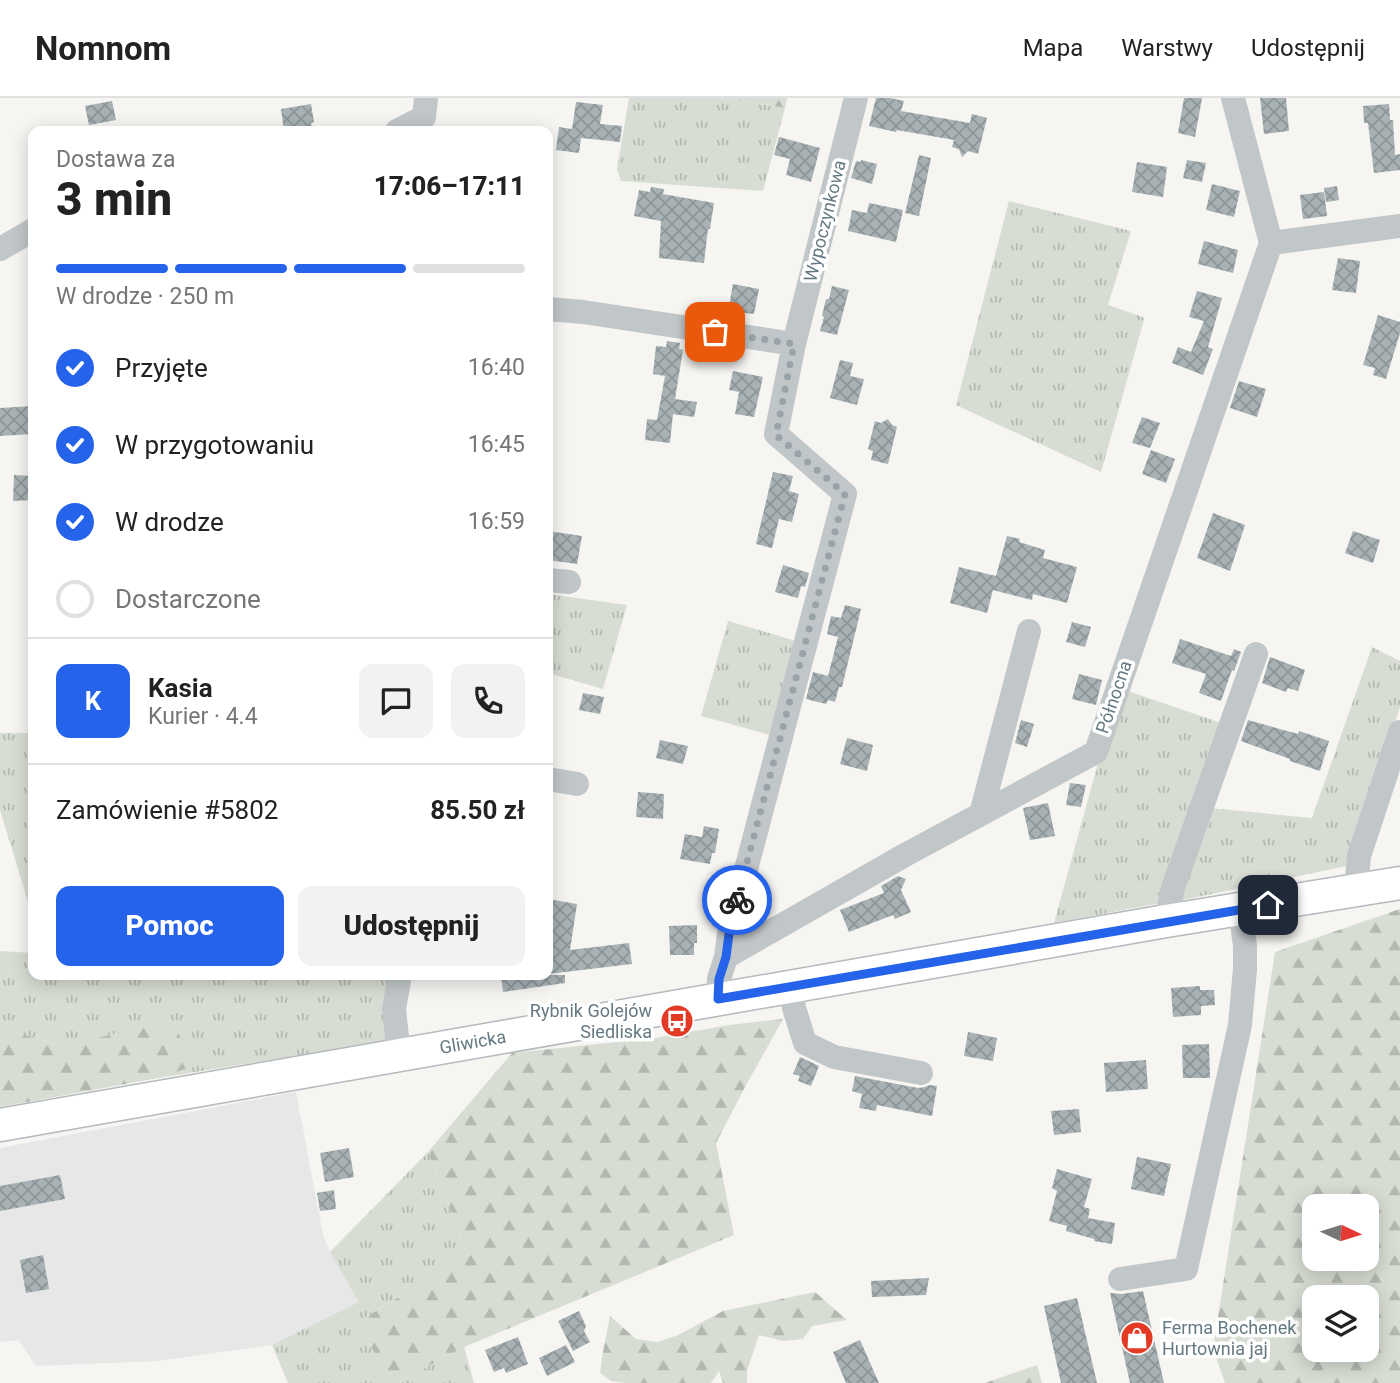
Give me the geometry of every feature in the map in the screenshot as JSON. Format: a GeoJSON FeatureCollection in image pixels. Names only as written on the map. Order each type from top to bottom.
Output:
{"type":"FeatureCollection","features":[{"type":"Feature","properties":{"kind":"main road","name":"Gliwicka"},"geometry":{"type":"LineString","coordinates":[[0,1125],[1400,883]]}},
{"type":"Feature","properties":{"kind":"street"},"geometry":{"type":"LineString","coordinates":[[407,126],[424,117],[426,98]]}},
{"type":"Feature","properties":{"kind":"street","name":"Wypoczynkowa"},"geometry":{"type":"LineString","coordinates":[[718,999],[719,979],[729,934],[845,494],[776,435],[794,344],[856,98]]}},
{"type":"Feature","properties":{"kind":"street"},"geometry":{"type":"LineString","coordinates":[[1233,98],[1271,243],[1400,226]]}},
{"type":"Feature","properties":{"kind":"street"},"geometry":{"type":"LineString","coordinates":[[0,249],[28,233]]}},
{"type":"Feature","properties":{"kind":"street","name":"Północna"},"geometry":{"type":"LineString","coordinates":[[726,957],[1096,752],[1271,243]]}},
{"type":"Feature","properties":{"kind":"street"},"geometry":{"type":"LineString","coordinates":[[553,309],[794,344]]}},
{"type":"Feature","properties":{"kind":"street"},"geometry":{"type":"LineString","coordinates":[[981,814],[1029,631]]}},
{"type":"Feature","properties":{"kind":"street"},"geometry":{"type":"LineString","coordinates":[[1166,922],[1173,888],[1256,654]]}},
{"type":"Feature","properties":{"kind":"street"},"geometry":{"type":"LineString","coordinates":[[1359,891],[1359,856],[1400,732]]}},
{"type":"Feature","properties":{"kind":"street"},"geometry":{"type":"LineString","coordinates":[[553,780],[577,784]]}},
{"type":"Feature","properties":{"kind":"street"},"geometry":{"type":"LineString","coordinates":[[1120,1279],[1186,1269],[1240,1025],[1245,946],[1240,909]]}},
{"type":"Feature","properties":{"kind":"street"},"geometry":{"type":"LineString","coordinates":[[399,980],[394,1009],[399,1056]]}},
{"type":"Feature","properties":{"kind":"street"},"geometry":{"type":"LineString","coordinates":[[791,987],[794,1008],[805,1043],[834,1057],[921,1073]]}},
{"type":"Feature","properties":{"kind":"shaded area"},"geometry":{"type":"Polygon","coordinates":[[[296,1092],[323,1235],[360,1302],[272,1345],[157,1361],[36,1366],[19,1340],[0,1342],[0,1148],[296,1092]]]}},
{"type":"Feature","properties":{"kind":"green space"},"geometry":{"type":"Polygon","coordinates":[[[629,98],[719,98],[785,108],[763,191],[621,181],[617,169],[629,98]]]}},
{"type":"Feature","properties":{"kind":"green space"},"geometry":{"type":"Polygon","coordinates":[[[719,98],[787,98],[785,108],[719,98]]]}},
{"type":"Feature","properties":{"kind":"green space"},"geometry":{"type":"Polygon","coordinates":[[[1009,201],[1131,231],[1108,305],[1143,317],[1144,320],[1101,472],[956,405],[1009,201]]]}},
{"type":"Feature","properties":{"kind":"green space"},"geometry":{"type":"Polygon","coordinates":[[[553,595],[627,605],[603,689],[553,674],[553,595]]]}},
{"type":"Feature","properties":{"kind":"green space"},"geometry":{"type":"Polygon","coordinates":[[[728,621],[796,641],[770,735],[701,716],[728,621]]]}},
{"type":"Feature","properties":{"kind":"green space"},"geometry":{"type":"Polygon","coordinates":[[[1372,647],[1400,661],[1400,707],[1347,866],[1178,901],[1209,808],[1312,818],[1372,647]]]}},
{"type":"Feature","properties":{"kind":"green space"},"geometry":{"type":"Polygon","coordinates":[[[1128,691],[1224,724],[1161,903],[1054,923],[1098,763],[1128,691]]]}},
{"type":"Feature","properties":{"kind":"green space"},"geometry":{"type":"Polygon","coordinates":[[[0,733],[28,733],[28,902],[0,810],[0,733]]]}},
{"type":"Feature","properties":{"kind":"green space"},"geometry":{"type":"Polygon","coordinates":[[[1400,909],[1400,1383],[1225,1383],[1213,1349],[1275,952],[1400,909]]]}},
{"type":"Feature","properties":{"kind":"green space"},"geometry":{"type":"Polygon","coordinates":[[[0,951],[28,953],[28,980],[393,980],[387,1041],[158,1078],[196,1064],[65,1046],[0,1028],[0,951]]]}},
{"type":"Feature","properties":{"kind":"green space"},"geometry":{"type":"Polygon","coordinates":[[[783,1019],[716,1143],[734,1235],[464,1347],[397,1383],[386,1383],[361,1320],[468,1255],[428,1152],[512,1053],[655,1038],[783,1019]]]}},
{"type":"Feature","properties":{"kind":"green space"},"geometry":{"type":"Polygon","coordinates":[[[172,1023],[197,1065],[158,1078],[0,1107],[0,1028],[65,1046],[137,1028],[172,1023]]]}},
{"type":"Feature","properties":{"kind":"green space"},"geometry":{"type":"Polygon","coordinates":[[[428,1152],[468,1255],[361,1320],[386,1383],[288,1383],[272,1345],[359,1302],[330,1252],[428,1152]]]}},
{"type":"Feature","properties":{"kind":"green space"},"geometry":{"type":"Polygon","coordinates":[[[815,1292],[847,1320],[812,1326],[803,1339],[783,1341],[759,1335],[747,1371],[747,1383],[723,1383],[719,1371],[711,1383],[626,1383],[611,1381],[600,1373],[610,1316],[636,1339],[658,1342],[678,1335],[723,1311],[815,1292]]]}},
{"type":"Feature","properties":{"kind":"green space"},"geometry":{"type":"Polygon","coordinates":[[[464,1347],[474,1383],[397,1383],[464,1347]]]}},
{"type":"Feature","properties":{"kind":"green space"},"geometry":{"type":"Polygon","coordinates":[[[1037,1365],[1042,1383],[985,1383],[1037,1365]]]}},
{"type":"Feature","properties":{"kind":"building"},"geometry":{"type":"Polygon","coordinates":[[[876,98],[904,101],[901,111],[970,123],[972,114],[987,118],[978,154],[968,151],[962,157],[959,149],[952,147],[954,140],[869,126],[876,98]]]}},
{"type":"Feature","properties":{"kind":"building"},"geometry":{"type":"Polygon","coordinates":[[[1184,98],[1202,98],[1195,137],[1178,133],[1184,98]]]}},
{"type":"Feature","properties":{"kind":"building"},"geometry":{"type":"Polygon","coordinates":[[[1260,98],[1286,98],[1289,131],[1264,134],[1260,98]]]}},
{"type":"Feature","properties":{"kind":"building"},"geometry":{"type":"Polygon","coordinates":[[[112,101],[116,120],[89,125],[85,106],[112,101]]]}},
{"type":"Feature","properties":{"kind":"building"},"geometry":{"type":"Polygon","coordinates":[[[576,102],[603,105],[600,124],[622,126],[620,142],[581,138],[579,153],[556,150],[559,127],[572,129],[576,102]]]}},
{"type":"Feature","properties":{"kind":"building"},"geometry":{"type":"Polygon","coordinates":[[[311,104],[314,122],[311,126],[283,126],[281,109],[311,104]]]}},
{"type":"Feature","properties":{"kind":"building"},"geometry":{"type":"Polygon","coordinates":[[[1389,104],[1390,120],[1393,120],[1395,155],[1400,154],[1400,170],[1374,173],[1368,123],[1364,123],[1363,106],[1389,104]]]}},
{"type":"Feature","properties":{"kind":"building"},"geometry":{"type":"Polygon","coordinates":[[[779,137],[820,148],[811,182],[786,175],[790,159],[774,155],[779,137]]]}},
{"type":"Feature","properties":{"kind":"building"},"geometry":{"type":"Polygon","coordinates":[[[919,155],[931,158],[919,216],[905,213],[919,155]]]}},
{"type":"Feature","properties":{"kind":"building"},"geometry":{"type":"Polygon","coordinates":[[[1187,160],[1206,163],[1202,182],[1183,178],[1187,160]]]}},
{"type":"Feature","properties":{"kind":"building"},"geometry":{"type":"Polygon","coordinates":[[[856,161],[877,164],[872,184],[851,178],[856,161]]]}},
{"type":"Feature","properties":{"kind":"building"},"geometry":{"type":"Polygon","coordinates":[[[1137,162],[1167,167],[1163,197],[1132,192],[1137,162]]]}},
{"type":"Feature","properties":{"kind":"building"},"geometry":{"type":"Polygon","coordinates":[[[1212,184],[1240,191],[1234,217],[1206,210],[1212,184]]]}},
{"type":"Feature","properties":{"kind":"building"},"geometry":{"type":"Polygon","coordinates":[[[1337,186],[1339,200],[1326,202],[1324,188],[1337,186]]]}},
{"type":"Feature","properties":{"kind":"building"},"geometry":{"type":"Polygon","coordinates":[[[651,187],[664,189],[663,194],[714,203],[704,263],[659,258],[661,221],[634,216],[639,190],[650,192],[651,187]]]}},
{"type":"Feature","properties":{"kind":"building"},"geometry":{"type":"Polygon","coordinates":[[[1324,192],[1327,216],[1303,219],[1300,195],[1324,192]]]}},
{"type":"Feature","properties":{"kind":"building"},"geometry":{"type":"Polygon","coordinates":[[[869,203],[903,210],[896,242],[848,231],[852,210],[867,213],[869,203]]]}},
{"type":"Feature","properties":{"kind":"building"},"geometry":{"type":"Polygon","coordinates":[[[1204,241],[1238,250],[1233,273],[1198,264],[1204,241]]]}},
{"type":"Feature","properties":{"kind":"building"},"geometry":{"type":"Polygon","coordinates":[[[1338,258],[1360,261],[1356,293],[1332,290],[1338,258]]]}},
{"type":"Feature","properties":{"kind":"building"},"geometry":{"type":"Polygon","coordinates":[[[733,284],[759,289],[754,314],[728,311],[733,284]]]}},
{"type":"Feature","properties":{"kind":"building"},"geometry":{"type":"Polygon","coordinates":[[[832,286],[849,290],[837,335],[820,331],[826,299],[829,299],[832,286]]]}},
{"type":"Feature","properties":{"kind":"building"},"geometry":{"type":"Polygon","coordinates":[[[1197,291],[1222,298],[1208,347],[1213,349],[1203,375],[1172,363],[1178,347],[1191,352],[1204,321],[1189,317],[1197,291]]]}},
{"type":"Feature","properties":{"kind":"building"},"geometry":{"type":"Polygon","coordinates":[[[1378,315],[1400,322],[1400,333],[1386,379],[1373,375],[1375,368],[1363,365],[1378,315]]]}},
{"type":"Feature","properties":{"kind":"building"},"geometry":{"type":"Polygon","coordinates":[[[667,341],[680,343],[679,349],[683,350],[675,399],[697,402],[694,417],[673,414],[670,443],[645,440],[647,419],[657,420],[665,376],[653,374],[656,346],[666,347],[667,341]]]}},
{"type":"Feature","properties":{"kind":"building"},"geometry":{"type":"Polygon","coordinates":[[[840,360],[853,363],[850,376],[864,379],[857,405],[830,398],[840,360]]]}},
{"type":"Feature","properties":{"kind":"building"},"geometry":{"type":"Polygon","coordinates":[[[733,371],[763,377],[754,417],[735,414],[739,392],[729,390],[733,371]]]}},
{"type":"Feature","properties":{"kind":"building"},"geometry":{"type":"Polygon","coordinates":[[[1239,381],[1266,389],[1257,417],[1230,408],[1239,381]]]}},
{"type":"Feature","properties":{"kind":"building"},"geometry":{"type":"Polygon","coordinates":[[[28,406],[28,434],[0,436],[0,408],[28,406]]]}},
{"type":"Feature","properties":{"kind":"building"},"geometry":{"type":"Polygon","coordinates":[[[1142,417],[1160,423],[1150,448],[1132,443],[1142,417]]]}},
{"type":"Feature","properties":{"kind":"building"},"geometry":{"type":"Polygon","coordinates":[[[888,419],[897,427],[888,464],[871,460],[873,451],[868,449],[875,421],[881,423],[888,419]]]}},
{"type":"Feature","properties":{"kind":"building"},"geometry":{"type":"Polygon","coordinates":[[[1151,450],[1175,459],[1166,483],[1142,474],[1151,450]]]}},
{"type":"Feature","properties":{"kind":"building"},"geometry":{"type":"Polygon","coordinates":[[[773,472],[793,476],[789,491],[799,494],[792,522],[779,519],[772,548],[756,544],[773,472]]]}},
{"type":"Feature","properties":{"kind":"building"},"geometry":{"type":"Polygon","coordinates":[[[14,475],[28,476],[28,500],[13,501],[14,475]]]}},
{"type":"Feature","properties":{"kind":"building"},"geometry":{"type":"Polygon","coordinates":[[[1213,513],[1245,525],[1230,571],[1197,558],[1213,513]]]}},
{"type":"Feature","properties":{"kind":"building"},"geometry":{"type":"Polygon","coordinates":[[[1353,531],[1380,540],[1373,563],[1345,553],[1353,531]]]}},
{"type":"Feature","properties":{"kind":"building"},"geometry":{"type":"Polygon","coordinates":[[[553,532],[582,536],[577,564],[553,561],[553,532]]]}},
{"type":"Feature","properties":{"kind":"building"},"geometry":{"type":"Polygon","coordinates":[[[1007,536],[1045,550],[1043,558],[1077,567],[1067,603],[1033,594],[1032,600],[993,590],[987,613],[950,603],[959,567],[996,576],[1007,536]]]}},
{"type":"Feature","properties":{"kind":"building"},"geometry":{"type":"Polygon","coordinates":[[[783,565],[809,573],[798,598],[775,592],[783,565]]]}},
{"type":"Feature","properties":{"kind":"building"},"geometry":{"type":"Polygon","coordinates":[[[845,605],[861,609],[842,687],[839,687],[835,702],[828,700],[826,704],[806,699],[813,672],[828,676],[838,637],[827,634],[831,616],[841,618],[845,605]]]}},
{"type":"Feature","properties":{"kind":"building"},"geometry":{"type":"Polygon","coordinates":[[[1072,622],[1091,627],[1085,647],[1066,642],[1072,622]]]}},
{"type":"Feature","properties":{"kind":"building"},"geometry":{"type":"Polygon","coordinates":[[[1180,639],[1231,656],[1234,649],[1241,652],[1221,701],[1199,693],[1206,674],[1172,663],[1180,639]]]}},
{"type":"Feature","properties":{"kind":"building"},"geometry":{"type":"Polygon","coordinates":[[[1270,657],[1305,670],[1298,691],[1288,688],[1286,692],[1262,683],[1270,657]]]}},
{"type":"Feature","properties":{"kind":"building"},"geometry":{"type":"Polygon","coordinates":[[[1079,674],[1102,680],[1096,705],[1072,699],[1079,674]]]}},
{"type":"Feature","properties":{"kind":"building"},"geometry":{"type":"Polygon","coordinates":[[[583,693],[604,697],[600,714],[579,710],[583,693]]]}},
{"type":"Feature","properties":{"kind":"building"},"geometry":{"type":"Polygon","coordinates":[[[1021,720],[1034,724],[1027,747],[1015,743],[1021,720]]]}},
{"type":"Feature","properties":{"kind":"building"},"geometry":{"type":"Polygon","coordinates":[[[1248,720],[1298,734],[1299,731],[1329,741],[1320,771],[1241,741],[1248,720]]]}},
{"type":"Feature","properties":{"kind":"building"},"geometry":{"type":"Polygon","coordinates":[[[847,738],[873,745],[867,771],[840,764],[847,738]]]}},
{"type":"Feature","properties":{"kind":"building"},"geometry":{"type":"Polygon","coordinates":[[[660,740],[688,746],[683,764],[656,758],[660,740]]]}},
{"type":"Feature","properties":{"kind":"building"},"geometry":{"type":"Polygon","coordinates":[[[1070,783],[1086,785],[1081,807],[1066,805],[1070,783]]]}},
{"type":"Feature","properties":{"kind":"building"},"geometry":{"type":"Polygon","coordinates":[[[638,792],[664,794],[663,819],[636,817],[638,792]]]}},
{"type":"Feature","properties":{"kind":"building"},"geometry":{"type":"Polygon","coordinates":[[[1048,803],[1055,836],[1030,840],[1023,808],[1048,803]]]}},
{"type":"Feature","properties":{"kind":"building"},"geometry":{"type":"Polygon","coordinates":[[[704,826],[719,829],[715,853],[712,853],[710,864],[680,859],[685,834],[702,837],[704,826]]]}},
{"type":"Feature","properties":{"kind":"building"},"geometry":{"type":"Polygon","coordinates":[[[898,876],[906,879],[901,890],[911,912],[895,919],[893,915],[849,932],[840,910],[884,893],[881,886],[898,876]]]}},
{"type":"Feature","properties":{"kind":"building"},"geometry":{"type":"Polygon","coordinates":[[[553,900],[577,904],[570,950],[629,943],[632,964],[553,973],[553,900]]]}},
{"type":"Feature","properties":{"kind":"building"},"geometry":{"type":"Polygon","coordinates":[[[697,925],[694,955],[670,955],[669,926],[697,925]]]}},
{"type":"Feature","properties":{"kind":"building"},"geometry":{"type":"Polygon","coordinates":[[[553,975],[565,975],[565,983],[503,992],[502,980],[553,980],[553,975]]]}},
{"type":"Feature","properties":{"kind":"building"},"geometry":{"type":"Polygon","coordinates":[[[1200,986],[1200,990],[1214,990],[1215,1005],[1201,1006],[1201,1015],[1173,1017],[1171,988],[1200,986]]]}},
{"type":"Feature","properties":{"kind":"building"},"geometry":{"type":"Polygon","coordinates":[[[968,1032],[997,1038],[993,1061],[964,1056],[968,1032]]]}},
{"type":"Feature","properties":{"kind":"building"},"geometry":{"type":"Polygon","coordinates":[[[1209,1044],[1210,1078],[1183,1078],[1182,1045],[1209,1044]]]}},
{"type":"Feature","properties":{"kind":"building"},"geometry":{"type":"Polygon","coordinates":[[[800,1057],[819,1066],[811,1086],[798,1081],[800,1076],[793,1074],[800,1057]]]}},
{"type":"Feature","properties":{"kind":"building"},"geometry":{"type":"Polygon","coordinates":[[[1146,1060],[1148,1089],[1106,1092],[1104,1063],[1146,1060]]]}},
{"type":"Feature","properties":{"kind":"building"},"geometry":{"type":"Polygon","coordinates":[[[855,1076],[918,1088],[937,1086],[932,1116],[877,1105],[876,1111],[859,1108],[862,1094],[852,1091],[855,1076]]]}},
{"type":"Feature","properties":{"kind":"building"},"geometry":{"type":"Polygon","coordinates":[[[1079,1109],[1081,1132],[1054,1135],[1051,1111],[1079,1109]]]}},
{"type":"Feature","properties":{"kind":"building"},"geometry":{"type":"Polygon","coordinates":[[[349,1148],[354,1177],[325,1182],[320,1153],[349,1148]]]}},
{"type":"Feature","properties":{"kind":"building"},"geometry":{"type":"Polygon","coordinates":[[[1137,1157],[1171,1164],[1164,1196],[1131,1189],[1137,1157]]]}},
{"type":"Feature","properties":{"kind":"building"},"geometry":{"type":"Polygon","coordinates":[[[1057,1169],[1092,1179],[1084,1207],[1090,1209],[1088,1218],[1115,1223],[1112,1244],[1066,1231],[1067,1226],[1049,1221],[1057,1191],[1052,1188],[1057,1169]]]}},
{"type":"Feature","properties":{"kind":"building"},"geometry":{"type":"Polygon","coordinates":[[[60,1175],[65,1199],[0,1211],[0,1186],[60,1175]]]}},
{"type":"Feature","properties":{"kind":"building"},"geometry":{"type":"Polygon","coordinates":[[[334,1190],[336,1209],[320,1211],[317,1193],[334,1190]]]}},
{"type":"Feature","properties":{"kind":"building"},"geometry":{"type":"Polygon","coordinates":[[[43,1255],[49,1289],[26,1293],[20,1260],[43,1255]]]}},
{"type":"Feature","properties":{"kind":"building"},"geometry":{"type":"Polygon","coordinates":[[[929,1278],[926,1295],[872,1297],[871,1281],[929,1278]]]}},
{"type":"Feature","properties":{"kind":"building","name":"Ferma Bochenek Hurtownia jaj"},"geometry":{"type":"Polygon","coordinates":[[[1143,1291],[1164,1383],[1130,1383],[1110,1293],[1143,1291]]]}},
{"type":"Feature","properties":{"kind":"building"},"geometry":{"type":"Polygon","coordinates":[[[1077,1298],[1097,1383],[1061,1383],[1044,1306],[1077,1298]]]}},
{"type":"Feature","properties":{"kind":"building"},"geometry":{"type":"Polygon","coordinates":[[[579,1311],[590,1342],[573,1351],[558,1321],[579,1311]]]}},
{"type":"Feature","properties":{"kind":"building"},"geometry":{"type":"Polygon","coordinates":[[[518,1337],[528,1364],[506,1373],[504,1368],[494,1372],[485,1350],[518,1337]]]}},
{"type":"Feature","properties":{"kind":"building"},"geometry":{"type":"Polygon","coordinates":[[[860,1340],[879,1383],[846,1383],[833,1352],[860,1340]]]}},
{"type":"Feature","properties":{"kind":"building"},"geometry":{"type":"Polygon","coordinates":[[[566,1345],[575,1362],[547,1376],[539,1358],[566,1345]]]}},
{"type":"Feature","properties":{"kind":"way so far"},"geometry":{"type":"LineString","coordinates":[[715,332],[794,344],[776,435],[845,494],[737,900]]}},
{"type":"Feature","properties":{"kind":"place","name":"Rybnik Golejów Siedliska"},"geometry":{"type":"Point","coordinates":[677,1021]}},
{"type":"Feature","properties":{"kind":"place","name":"Ferma Bochenek Hurtownia jaj"},"geometry":{"type":"Point","coordinates":[1137,1338]}},
{"type":"Feature","properties":{"kind":"route"},"geometry":{"type":"LineString","coordinates":[[737,900],[719,979],[718,999],[1268,905]]}}]}
